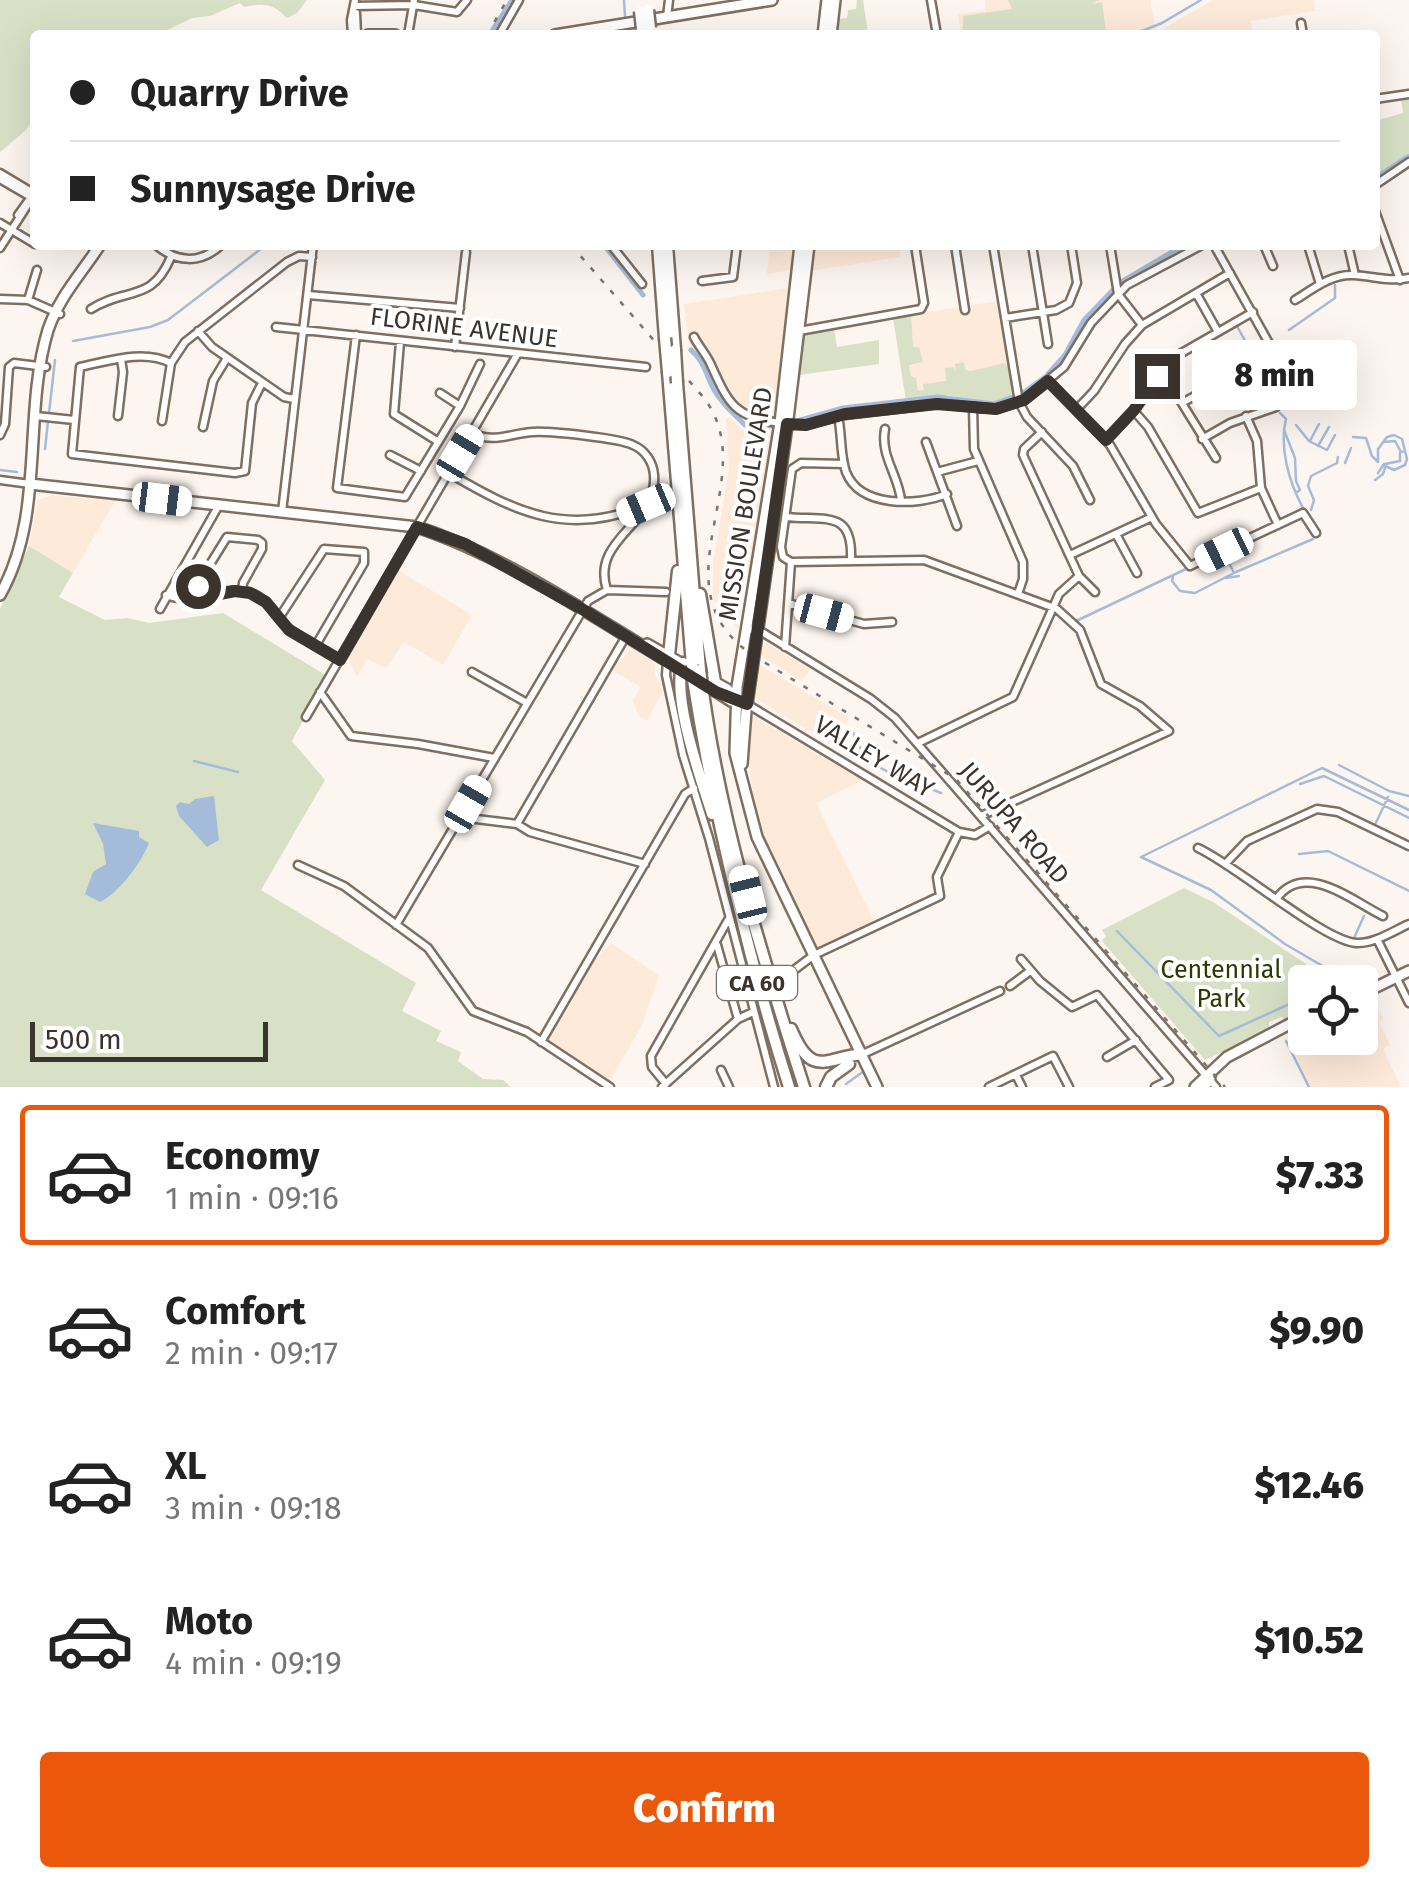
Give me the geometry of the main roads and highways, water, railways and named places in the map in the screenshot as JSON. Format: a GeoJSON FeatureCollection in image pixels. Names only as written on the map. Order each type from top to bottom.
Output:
{"type":"FeatureCollection","features":[{"type":"Feature","properties":{"kind":"highway"},"geometry":{"type":"LineString","coordinates":[[644,5],[646,30]]}},
{"type":"Feature","properties":{"kind":"highway","name":"CA 60"},"geometry":{"type":"LineString","coordinates":[[658,250],[683,511]]}},
{"type":"Feature","properties":{"kind":"highway","name":"CA 60"},"geometry":{"type":"LineString","coordinates":[[667,250],[692,672],[706,764],[760,998],[788,1087]]}},
{"type":"Feature","properties":{"kind":"highway"},"geometry":{"type":"LineString","coordinates":[[668,658],[683,511]]}},
{"type":"Feature","properties":{"kind":"highway"},"geometry":{"type":"LineString","coordinates":[[683,511],[715,682]]}},
{"type":"Feature","properties":{"kind":"highway","name":"CA 60"},"geometry":{"type":"LineString","coordinates":[[692,672],[774,994],[804,1087]]}},
{"type":"Feature","properties":{"kind":"highway"},"geometry":{"type":"LineString","coordinates":[[774,994],[797,1043],[811,1058],[832,1062],[862,1054]]}},
{"type":"Feature","properties":{"kind":"highway"},"geometry":{"type":"LineString","coordinates":[[826,1087],[836,1072],[862,1054]]}},
{"type":"Feature","properties":{"kind":"main road"},"geometry":{"type":"LineString","coordinates":[[618,30],[667,17],[772,0]]}},
{"type":"Feature","properties":{"kind":"main road"},"geometry":{"type":"LineString","coordinates":[[824,30],[827,0]]}},
{"type":"Feature","properties":{"kind":"main road"},"geometry":{"type":"LineString","coordinates":[[831,30],[834,0]]}},
{"type":"Feature","properties":{"kind":"main road"},"geometry":{"type":"LineString","coordinates":[[0,594],[15,563],[34,478],[44,367],[58,313],[100,250]]}},
{"type":"Feature","properties":{"kind":"main road","name":"MISSION BOULEVARD"},"geometry":{"type":"LineString","coordinates":[[784,424],[800,250]]}},
{"type":"Feature","properties":{"kind":"main road","name":"MISSION BOULEVARD"},"geometry":{"type":"LineString","coordinates":[[808,250],[735,753],[757,836],[878,1087]]}},
{"type":"Feature","properties":{"kind":"main road","name":"VALLEY WAY"},"geometry":{"type":"LineString","coordinates":[[30,484],[417,527],[465,544],[692,672],[731,701],[742,702]]}},
{"type":"Feature","properties":{"kind":"main road"},"geometry":{"type":"LineString","coordinates":[[28,506],[34,495],[52,486]]}},
{"type":"Feature","properties":{"kind":"main road","name":"VALLEY WAY"},"geometry":{"type":"LineString","coordinates":[[692,672],[715,682],[742,702]]}},
{"type":"Feature","properties":{"kind":"main road"},"geometry":{"type":"LineString","coordinates":[[1378,984],[1409,971]]}},
{"type":"Feature","properties":{"kind":"main road"},"geometry":{"type":"LineString","coordinates":[[1206,1083],[1227,1058],[1288,1025]]}},
{"type":"Feature","properties":{"kind":"water"},"geometry":{"type":"Polygon","coordinates":[[[214,796],[219,840],[207,847],[179,816],[176,806],[214,796]]]}},
{"type":"Feature","properties":{"kind":"water"},"geometry":{"type":"Polygon","coordinates":[[[93,823],[139,831],[139,837],[149,843],[129,877],[100,902],[85,894],[93,872],[106,864],[103,844],[93,823]]]}},
{"type":"Feature","properties":{"kind":"waterway"},"geometry":{"type":"LineString","coordinates":[[493,30],[512,0]]}},
{"type":"Feature","properties":{"kind":"waterway"},"geometry":{"type":"LineString","coordinates":[[624,0],[625,16]]}},
{"type":"Feature","properties":{"kind":"waterway"},"geometry":{"type":"LineString","coordinates":[[1144,30],[1201,0]]}},
{"type":"Feature","properties":{"kind":"waterway"},"geometry":{"type":"LineString","coordinates":[[1380,175],[1409,156]]}},
{"type":"Feature","properties":{"kind":"waterway"},"geometry":{"type":"LineString","coordinates":[[73,341],[168,320],[259,250]]}},
{"type":"Feature","properties":{"kind":"waterway"},"geometry":{"type":"LineString","coordinates":[[608,250],[643,295]]}},
{"type":"Feature","properties":{"kind":"waterway"},"geometry":{"type":"LineString","coordinates":[[1121,282],[1175,250]]}},
{"type":"Feature","properties":{"kind":"waterway"},"geometry":{"type":"LineString","coordinates":[[1289,330],[1335,298],[1335,285]]}},
{"type":"Feature","properties":{"kind":"waterway"},"geometry":{"type":"LineString","coordinates":[[1048,374],[1065,355],[1084,320],[1113,290]]}},
{"type":"Feature","properties":{"kind":"waterway"},"geometry":{"type":"LineString","coordinates":[[1237,326],[1257,363]]}},
{"type":"Feature","properties":{"kind":"waterway"},"geometry":{"type":"LineString","coordinates":[[1272,360],[1274,348]]}},
{"type":"Feature","properties":{"kind":"waterway"},"geometry":{"type":"LineString","coordinates":[[691,350],[702,363],[718,397],[745,425],[773,426]]}},
{"type":"Feature","properties":{"kind":"waterway"},"geometry":{"type":"LineString","coordinates":[[49,413],[55,360]]}},
{"type":"Feature","properties":{"kind":"waterway"},"geometry":{"type":"LineString","coordinates":[[1252,367],[1258,364],[1270,387],[1278,385],[1283,405]]}},
{"type":"Feature","properties":{"kind":"waterway"},"geometry":{"type":"LineString","coordinates":[[1023,393],[1045,377]]}},
{"type":"Feature","properties":{"kind":"waterway"},"geometry":{"type":"LineString","coordinates":[[797,421],[843,408],[938,397],[994,404],[1013,397]]}},
{"type":"Feature","properties":{"kind":"waterway"},"geometry":{"type":"LineString","coordinates":[[1280,413],[1286,419],[1287,465],[1303,508]]}},
{"type":"Feature","properties":{"kind":"waterway"},"geometry":{"type":"LineString","coordinates":[[45,449],[48,421]]}},
{"type":"Feature","properties":{"kind":"waterway"},"geometry":{"type":"LineString","coordinates":[[1310,441],[1319,424]]}},
{"type":"Feature","properties":{"kind":"waterway"},"geometry":{"type":"LineString","coordinates":[[745,425],[747,429]]}},
{"type":"Feature","properties":{"kind":"waterway"},"geometry":{"type":"LineString","coordinates":[[1296,425],[1309,441],[1327,450],[1335,435]]}},
{"type":"Feature","properties":{"kind":"waterway"},"geometry":{"type":"LineString","coordinates":[[1318,446],[1329,427]]}},
{"type":"Feature","properties":{"kind":"waterway"},"geometry":{"type":"LineString","coordinates":[[1284,430],[1295,458],[1300,490],[1297,492]]}},
{"type":"Feature","properties":{"kind":"waterway"},"geometry":{"type":"LineString","coordinates":[[1353,437],[1366,438],[1378,462],[1378,449],[1387,437],[1402,439],[1405,451]]}},
{"type":"Feature","properties":{"kind":"waterway"},"geometry":{"type":"LineString","coordinates":[[1383,442],[1395,441],[1400,450]]}},
{"type":"Feature","properties":{"kind":"waterway"},"geometry":{"type":"LineString","coordinates":[[1345,463],[1351,448]]}},
{"type":"Feature","properties":{"kind":"waterway"},"geometry":{"type":"LineString","coordinates":[[1378,473],[1384,464],[1400,461],[1400,452],[1405,451],[1405,465],[1394,470],[1383,465]]}},
{"type":"Feature","properties":{"kind":"waterway"},"geometry":{"type":"LineString","coordinates":[[1311,510],[1311,476],[1337,463],[1338,457]]}},
{"type":"Feature","properties":{"kind":"waterway"},"geometry":{"type":"LineString","coordinates":[[1375,480],[1385,468]]}},
{"type":"Feature","properties":{"kind":"waterway"},"geometry":{"type":"LineString","coordinates":[[0,470],[17,472]]}},
{"type":"Feature","properties":{"kind":"waterway"},"geometry":{"type":"LineString","coordinates":[[1236,572],[1313,539]]}},
{"type":"Feature","properties":{"kind":"waterway"},"geometry":{"type":"LineString","coordinates":[[1173,577],[1180,591],[1195,593],[1234,573],[1225,555]]}},
{"type":"Feature","properties":{"kind":"waterway"},"geometry":{"type":"LineString","coordinates":[[1076,621],[1186,569]]}},
{"type":"Feature","properties":{"kind":"waterway"},"geometry":{"type":"LineString","coordinates":[[1226,578],[1239,576]]}},
{"type":"Feature","properties":{"kind":"waterway"},"geometry":{"type":"LineString","coordinates":[[853,732],[859,746],[877,765],[941,793]]}},
{"type":"Feature","properties":{"kind":"waterway"},"geometry":{"type":"LineString","coordinates":[[194,761],[238,772]]}},
{"type":"Feature","properties":{"kind":"waterway"},"geometry":{"type":"LineString","coordinates":[[1339,765],[1389,791],[1409,796]]}},
{"type":"Feature","properties":{"kind":"waterway"},"geometry":{"type":"LineString","coordinates":[[1321,965],[1211,890],[1141,857],[1322,768],[1409,810]]}},
{"type":"Feature","properties":{"kind":"waterway"},"geometry":{"type":"LineString","coordinates":[[1300,784],[1324,776],[1409,818]]}},
{"type":"Feature","properties":{"kind":"waterway"},"geometry":{"type":"LineString","coordinates":[[1374,827],[1388,797]]}},
{"type":"Feature","properties":{"kind":"waterway"},"geometry":{"type":"LineString","coordinates":[[1299,854],[1328,851],[1409,891]]}},
{"type":"Feature","properties":{"kind":"waterway"},"geometry":{"type":"LineString","coordinates":[[1354,938],[1364,916]]}},
{"type":"Feature","properties":{"kind":"waterway"},"geometry":{"type":"LineString","coordinates":[[1117,931],[1219,1036],[1288,1005]]}},
{"type":"Feature","properties":{"kind":"waterway"},"geometry":{"type":"LineString","coordinates":[[1286,1041],[1309,1087]]}},
{"type":"Feature","properties":{"kind":"waterway"},"geometry":{"type":"LineString","coordinates":[[846,1084],[864,1071]]}},
{"type":"Feature","properties":{"kind":"railway"},"geometry":{"type":"LineString","coordinates":[[490,30],[507,0]]}},
{"type":"Feature","properties":{"kind":"railway"},"geometry":{"type":"LineString","coordinates":[[575,250],[704,398],[719,429],[723,462],[709,565],[711,598],[724,628],[754,656],[956,779],[1225,1087]]}},
{"type":"Feature","properties":{"kind":"park label","name":"Centennial Park"},"geometry":{"type":"Point","coordinates":[1221,984]}}]}
